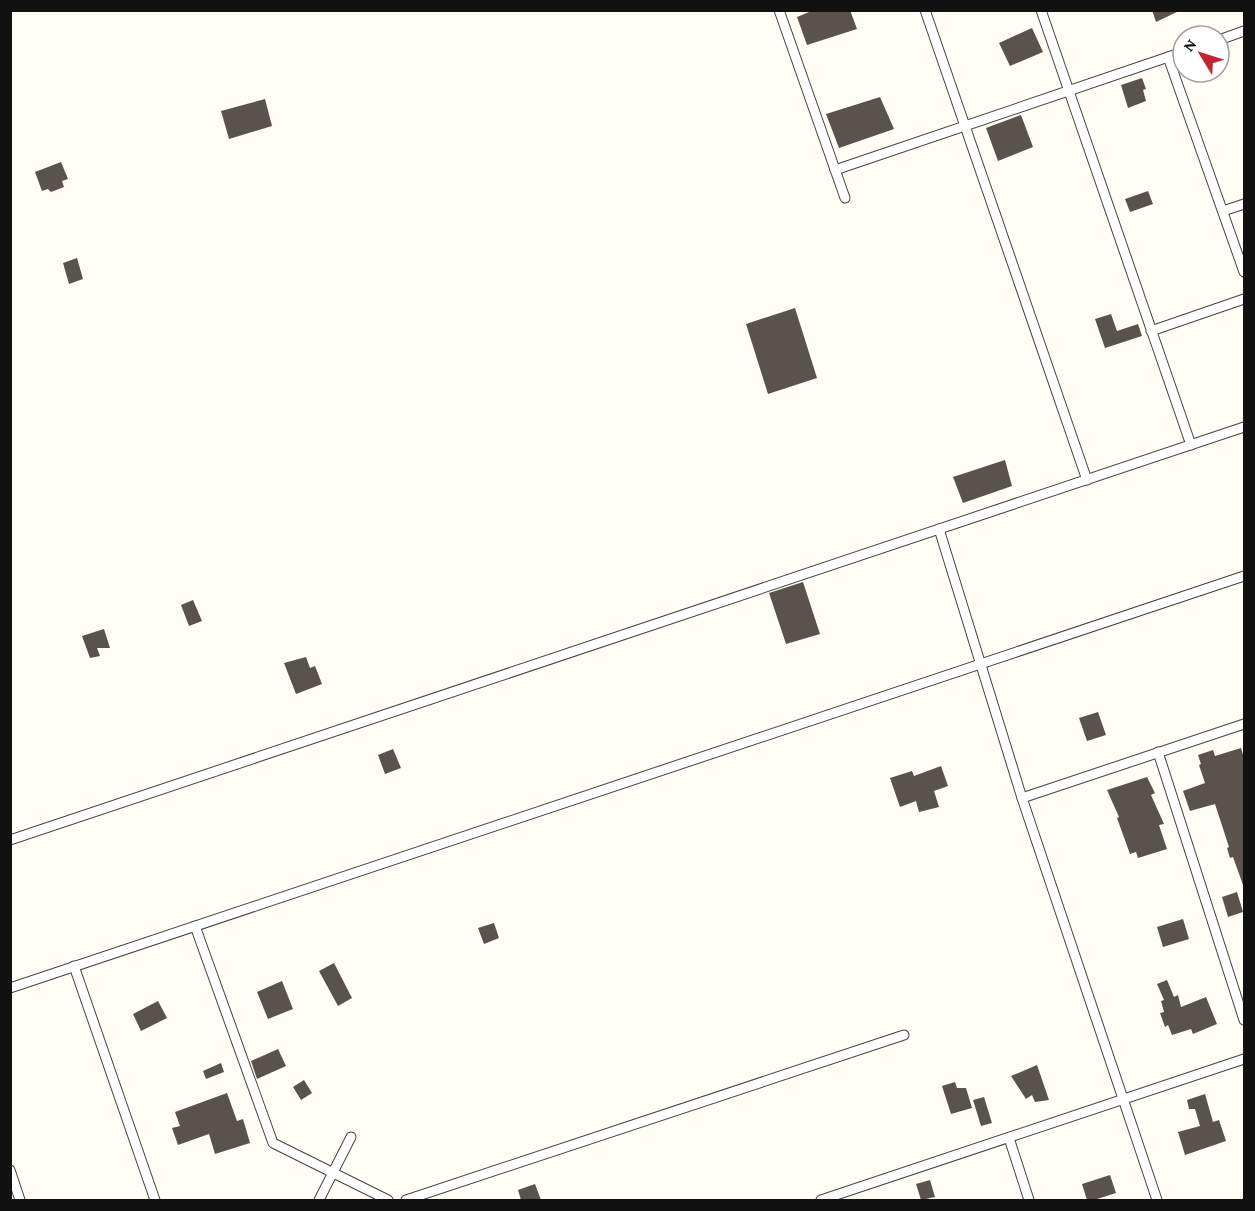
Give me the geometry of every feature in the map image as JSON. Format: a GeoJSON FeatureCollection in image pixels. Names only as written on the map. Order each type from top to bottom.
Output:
{"type":"FeatureCollection","features":[{"type":"Feature","properties":{"kind":"street"},"geometry":{"type":"LineString","coordinates":[[779,10],[845,198]]}},
{"type":"Feature","properties":{"kind":"street"},"geometry":{"type":"LineString","coordinates":[[925,10],[1087,480]]}},
{"type":"Feature","properties":{"kind":"street"},"geometry":{"type":"LineString","coordinates":[[1041,10],[1191,445]]}},
{"type":"Feature","properties":{"kind":"street"},"geometry":{"type":"LineString","coordinates":[[835,170],[1171,56]]}},
{"type":"Feature","properties":{"kind":"street"},"geometry":{"type":"LineString","coordinates":[[1168,57],[1245,272]]}},
{"type":"Feature","properties":{"kind":"street"},"geometry":{"type":"LineString","coordinates":[[1223,211],[1245,204]]}},
{"type":"Feature","properties":{"kind":"street"},"geometry":{"type":"LineString","coordinates":[[1151,331],[1245,299]]}},
{"type":"Feature","properties":{"kind":"street"},"geometry":{"type":"LineString","coordinates":[[10,840],[1245,427]]}},
{"type":"Feature","properties":{"kind":"street"},"geometry":{"type":"LineString","coordinates":[[939,529],[1022,798],[1157,1200]]}},
{"type":"Feature","properties":{"kind":"street"},"geometry":{"type":"LineString","coordinates":[[10,988],[1245,576]]}},
{"type":"Feature","properties":{"kind":"street"},"geometry":{"type":"LineString","coordinates":[[1022,798],[1245,724]]}},
{"type":"Feature","properties":{"kind":"street"},"geometry":{"type":"LineString","coordinates":[[1158,752],[1245,1020]]}},
{"type":"Feature","properties":{"kind":"street"},"geometry":{"type":"LineString","coordinates":[[195,926],[273,1143],[388,1200]]}},
{"type":"Feature","properties":{"kind":"street"},"geometry":{"type":"LineString","coordinates":[[74,966],[155,1200]]}},
{"type":"Feature","properties":{"kind":"street"},"geometry":{"type":"LineString","coordinates":[[406,1200],[904,1035]]}},
{"type":"Feature","properties":{"kind":"street"},"geometry":{"type":"LineString","coordinates":[[821,1200],[1245,1059]]}},
{"type":"Feature","properties":{"kind":"street"},"geometry":{"type":"LineString","coordinates":[[319,1200],[351,1137]]}},
{"type":"Feature","properties":{"kind":"street"},"geometry":{"type":"LineString","coordinates":[[1009,1138],[1029,1200]]}},
{"type":"Feature","properties":{"kind":"street"},"geometry":{"type":"LineString","coordinates":[[10,1170],[20,1200]]}},
{"type":"Feature","properties":{"kind":"building"},"geometry":{"type":"Polygon","coordinates":[[[814,10],[850,10],[857,29],[807,45],[797,17],[814,10]]]}},
{"type":"Feature","properties":{"kind":"building"},"geometry":{"type":"Polygon","coordinates":[[[1152,10],[1181,10],[1156,22],[1152,10]]]}},
{"type":"Feature","properties":{"kind":"building"},"geometry":{"type":"Polygon","coordinates":[[[1032,28],[1043,52],[1010,66],[999,43],[1032,28]]]}},
{"type":"Feature","properties":{"kind":"building"},"geometry":{"type":"Polygon","coordinates":[[[1142,78],[1146,89],[1143,90],[1146,101],[1128,108],[1121,85],[1142,78]]]}},
{"type":"Feature","properties":{"kind":"building"},"geometry":{"type":"Polygon","coordinates":[[[880,97],[894,129],[839,148],[826,114],[880,97]]]}},
{"type":"Feature","properties":{"kind":"building"},"geometry":{"type":"Polygon","coordinates":[[[265,99],[272,126],[229,139],[221,111],[265,99]]]}},
{"type":"Feature","properties":{"kind":"building"},"geometry":{"type":"Polygon","coordinates":[[[1021,115],[1033,147],[998,161],[986,128],[1021,115]]]}},
{"type":"Feature","properties":{"kind":"building"},"geometry":{"type":"Polygon","coordinates":[[[61,162],[68,179],[62,181],[64,187],[51,192],[48,189],[42,191],[35,172],[61,162]]]}},
{"type":"Feature","properties":{"kind":"building"},"geometry":{"type":"Polygon","coordinates":[[[1148,191],[1153,204],[1130,212],[1125,199],[1148,191]]]}},
{"type":"Feature","properties":{"kind":"building"},"geometry":{"type":"Polygon","coordinates":[[[77,258],[83,279],[69,284],[63,263],[77,258]]]}},
{"type":"Feature","properties":{"kind":"building"},"geometry":{"type":"Polygon","coordinates":[[[795,308],[817,378],[768,394],[746,324],[795,308]]]}},
{"type":"Feature","properties":{"kind":"building"},"geometry":{"type":"Polygon","coordinates":[[[1111,314],[1117,331],[1138,324],[1142,336],[1105,348],[1095,319],[1111,314]]]}},
{"type":"Feature","properties":{"kind":"building"},"geometry":{"type":"Polygon","coordinates":[[[1005,460],[1012,486],[963,503],[953,477],[1005,460]]]}},
{"type":"Feature","properties":{"kind":"building"},"geometry":{"type":"Polygon","coordinates":[[[803,582],[820,634],[786,644],[769,593],[803,582]]]}},
{"type":"Feature","properties":{"kind":"building"},"geometry":{"type":"Polygon","coordinates":[[[193,600],[202,621],[189,626],[181,605],[193,600]]]}},
{"type":"Feature","properties":{"kind":"building"},"geometry":{"type":"Polygon","coordinates":[[[104,629],[110,648],[97,648],[100,656],[90,658],[82,636],[104,629]]]}},
{"type":"Feature","properties":{"kind":"building"},"geometry":{"type":"Polygon","coordinates":[[[306,657],[310,668],[315,666],[322,684],[296,694],[284,663],[306,657]]]}},
{"type":"Feature","properties":{"kind":"building"},"geometry":{"type":"Polygon","coordinates":[[[1098,712],[1106,735],[1087,741],[1079,718],[1098,712]]]}},
{"type":"Feature","properties":{"kind":"building"},"geometry":{"type":"Polygon","coordinates":[[[1241,748],[1245,761],[1245,885],[1243,885],[1233,857],[1230,858],[1227,848],[1229,847],[1215,804],[1190,811],[1183,791],[1205,783],[1198,755],[1213,750],[1215,756],[1241,748]]]}},
{"type":"Feature","properties":{"kind":"building"},"geometry":{"type":"Polygon","coordinates":[[[393,749],[401,768],[385,774],[378,755],[393,749]]]}},
{"type":"Feature","properties":{"kind":"building"},"geometry":{"type":"Polygon","coordinates":[[[941,766],[948,786],[934,791],[939,807],[919,812],[916,801],[900,807],[890,778],[912,771],[914,776],[941,766]]]}},
{"type":"Feature","properties":{"kind":"building"},"geometry":{"type":"Polygon","coordinates":[[[1147,777],[1155,793],[1151,795],[1164,824],[1159,825],[1167,849],[1138,858],[1136,852],[1130,854],[1117,818],[1119,817],[1107,790],[1147,777]]]}},
{"type":"Feature","properties":{"kind":"building"},"geometry":{"type":"Polygon","coordinates":[[[1237,892],[1243,912],[1228,917],[1222,897],[1237,892]]]}},
{"type":"Feature","properties":{"kind":"building"},"geometry":{"type":"Polygon","coordinates":[[[1183,919],[1189,939],[1163,947],[1157,927],[1183,919]]]}},
{"type":"Feature","properties":{"kind":"building"},"geometry":{"type":"Polygon","coordinates":[[[494,923],[499,938],[484,944],[478,928],[494,923]]]}},
{"type":"Feature","properties":{"kind":"building"},"geometry":{"type":"Polygon","coordinates":[[[334,963],[352,998],[338,1006],[319,971],[334,963]]]}},
{"type":"Feature","properties":{"kind":"building"},"geometry":{"type":"Polygon","coordinates":[[[1167,980],[1174,997],[1178,995],[1181,1007],[1206,997],[1217,1024],[1193,1034],[1191,1029],[1172,1035],[1168,1025],[1165,1027],[1160,1013],[1164,1012],[1161,1001],[1164,1000],[1157,984],[1167,980]]]}},
{"type":"Feature","properties":{"kind":"building"},"geometry":{"type":"Polygon","coordinates":[[[282,981],[293,1009],[268,1019],[257,992],[282,981]]]}},
{"type":"Feature","properties":{"kind":"building"},"geometry":{"type":"Polygon","coordinates":[[[158,1001],[167,1018],[141,1031],[133,1014],[158,1001]]]}},
{"type":"Feature","properties":{"kind":"building"},"geometry":{"type":"Polygon","coordinates":[[[278,1049],[286,1066],[257,1079],[251,1061],[278,1049]]]}},
{"type":"Feature","properties":{"kind":"building"},"geometry":{"type":"Polygon","coordinates":[[[221,1063],[224,1072],[206,1079],[203,1071],[221,1063]]]}},
{"type":"Feature","properties":{"kind":"building"},"geometry":{"type":"Polygon","coordinates":[[[1037,1065],[1049,1100],[1035,1102],[1032,1095],[1026,1099],[1011,1076],[1037,1065]]]}},
{"type":"Feature","properties":{"kind":"building"},"geometry":{"type":"Polygon","coordinates":[[[304,1080],[312,1093],[301,1100],[293,1087],[304,1080]]]}},
{"type":"Feature","properties":{"kind":"building"},"geometry":{"type":"Polygon","coordinates":[[[955,1082],[957,1088],[966,1088],[972,1108],[951,1114],[942,1086],[955,1082]]]}},
{"type":"Feature","properties":{"kind":"building"},"geometry":{"type":"Polygon","coordinates":[[[227,1093],[237,1121],[243,1119],[250,1143],[215,1154],[209,1134],[178,1145],[172,1128],[180,1126],[175,1112],[227,1093]]]}},
{"type":"Feature","properties":{"kind":"building"},"geometry":{"type":"Polygon","coordinates":[[[1205,1094],[1213,1122],[1219,1120],[1226,1141],[1185,1155],[1178,1132],[1200,1126],[1195,1109],[1189,1109],[1187,1100],[1205,1094]]]}},
{"type":"Feature","properties":{"kind":"building"},"geometry":{"type":"Polygon","coordinates":[[[984,1097],[992,1123],[981,1126],[973,1100],[984,1097]]]}},
{"type":"Feature","properties":{"kind":"building"},"geometry":{"type":"Polygon","coordinates":[[[1110,1175],[1116,1193],[1087,1200],[1082,1184],[1110,1175]]]}},
{"type":"Feature","properties":{"kind":"building"},"geometry":{"type":"Polygon","coordinates":[[[930,1180],[935,1197],[921,1200],[916,1184],[930,1180]]]}},
{"type":"Feature","properties":{"kind":"building"},"geometry":{"type":"Polygon","coordinates":[[[535,1184],[541,1200],[521,1200],[518,1190],[535,1184]]]}}]}
